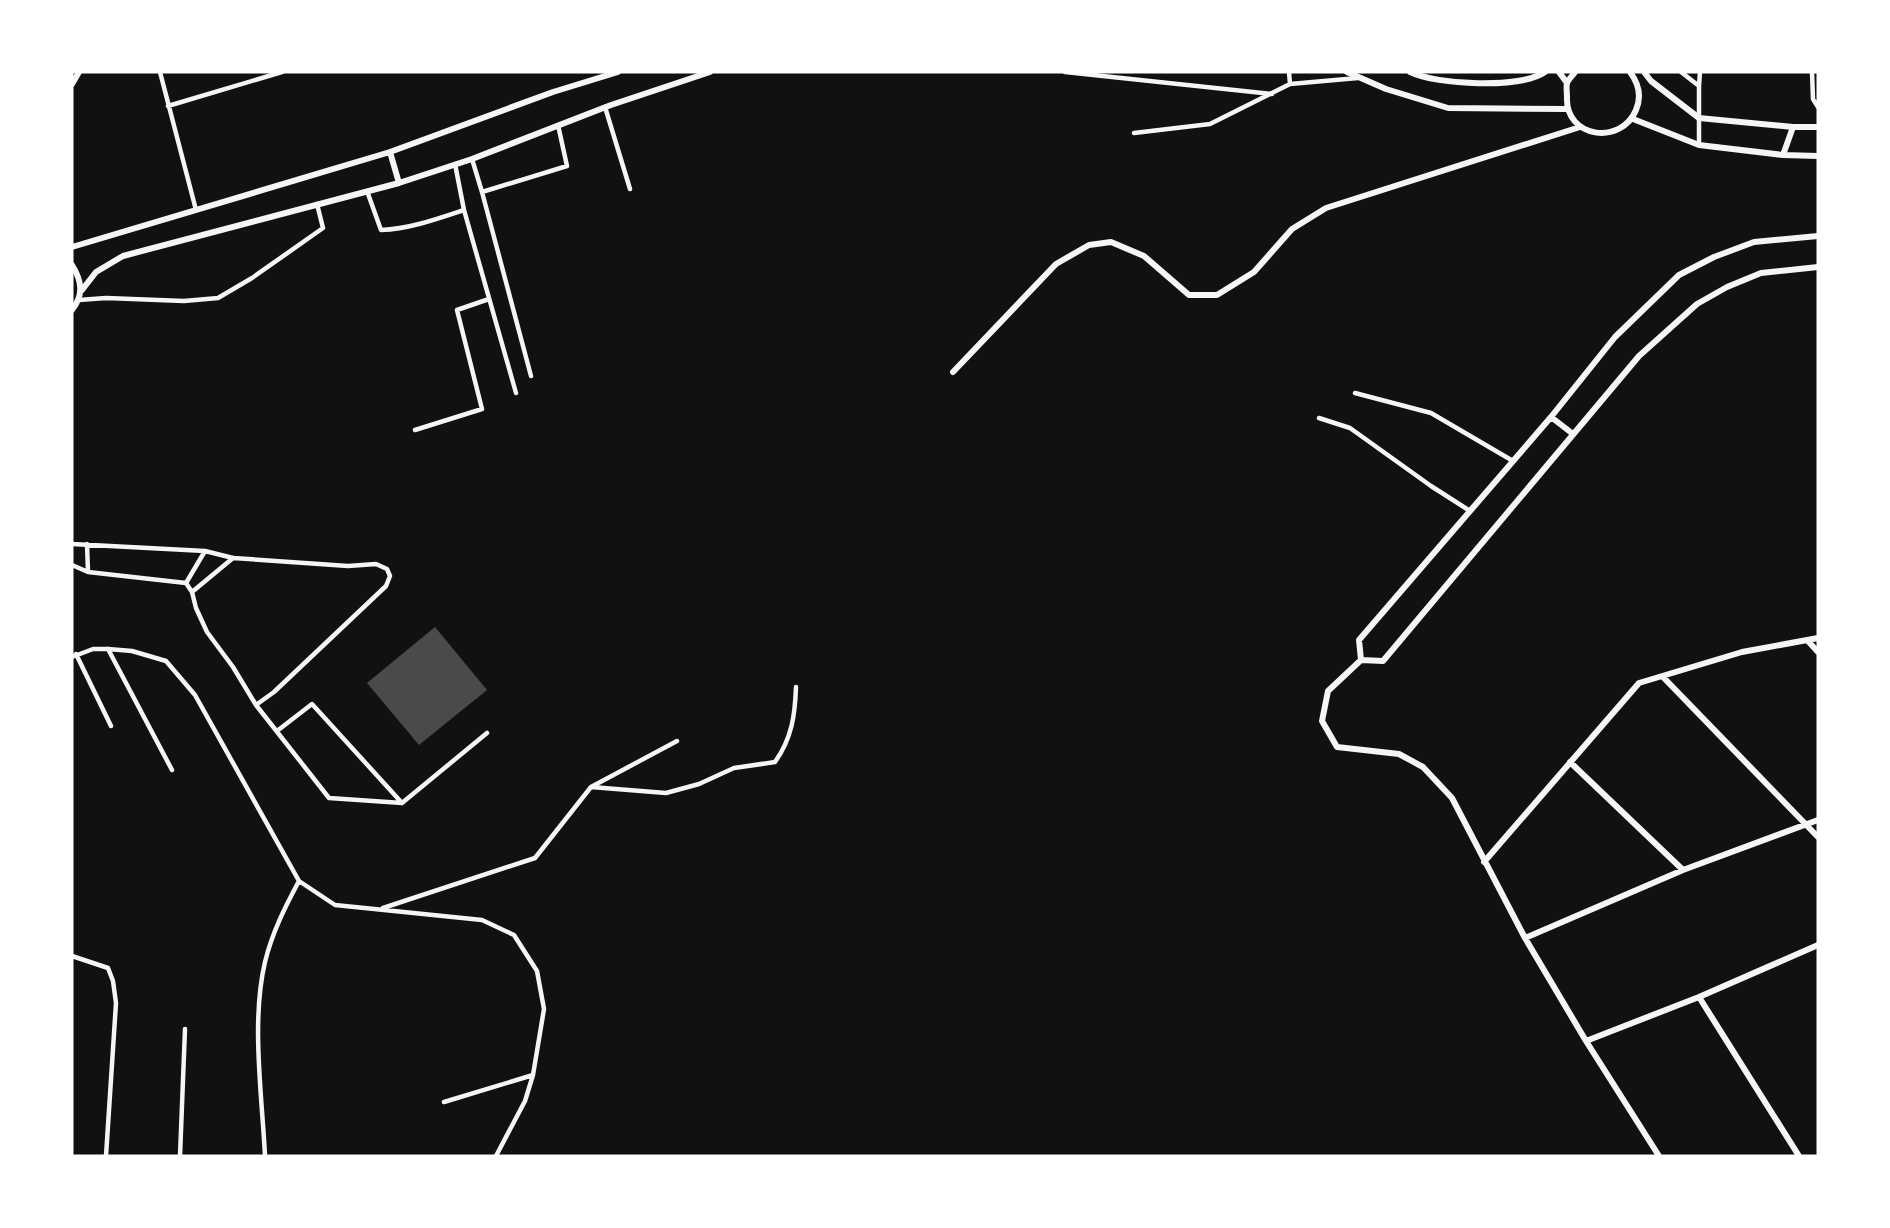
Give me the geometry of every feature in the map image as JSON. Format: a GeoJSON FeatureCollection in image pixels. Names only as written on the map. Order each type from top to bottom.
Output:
{"type":"FeatureCollection","features":[{"type":"Feature","properties":{"kind":"street"},"geometry":{"type":"LineString","coordinates":[[72,84],[80,72]]}},
{"type":"Feature","properties":{"kind":"street"},"geometry":{"type":"LineString","coordinates":[[72,247],[390,152],[553,92],[618,72]]}},
{"type":"Feature","properties":{"kind":"street"},"geometry":{"type":"LineString","coordinates":[[81,290],[96,272],[123,256],[399,183],[472,159],[605,107],[710,72]]}},
{"type":"Feature","properties":{"kind":"street"},"geometry":{"type":"LineString","coordinates":[[1347,72],[1386,89],[1448,108],[1566,109]]}},
{"type":"Feature","properties":{"kind":"street"},"geometry":{"type":"LineString","coordinates":[[1410,72],[1422,77],[1496,83],[1537,77],[1545,72]]}},
{"type":"Feature","properties":{"kind":"street"},"geometry":{"type":"LineString","coordinates":[[1559,72],[1567,83]]}},
{"type":"Feature","properties":{"kind":"street"},"geometry":{"type":"LineString","coordinates":[[1575,72],[1567,83],[1566,109],[1580,127]]}},
{"type":"Feature","properties":{"kind":"street"},"geometry":{"type":"LineString","coordinates":[[953,372],[1056,264],[1089,245],[1111,242],[1144,256],[1189,295],[1216,295],[1254,272],[1292,229],[1326,208],[1580,127],[1604,134],[1620,129],[1633,119],[1640,101],[1638,83],[1630,72]]}},
{"type":"Feature","properties":{"kind":"street"},"geometry":{"type":"LineString","coordinates":[[1644,72],[1651,81],[1699,118],[1793,127],[1818,127]]}},
{"type":"Feature","properties":{"kind":"street"},"geometry":{"type":"LineString","coordinates":[[1638,83],[1651,81]]}},
{"type":"Feature","properties":{"kind":"street"},"geometry":{"type":"LineString","coordinates":[[1633,119],[1699,145],[1818,156]]}},
{"type":"Feature","properties":{"kind":"street"},"geometry":{"type":"LineString","coordinates":[[1783,154],[1793,127]]}},
{"type":"Feature","properties":{"kind":"street"},"geometry":{"type":"LineString","coordinates":[[390,152],[399,183]]}},
{"type":"Feature","properties":{"kind":"street"},"geometry":{"type":"LineString","coordinates":[[1361,660],[1359,640],[1551,417],[1615,337],[1679,275],[1714,257],[1754,243],[1818,236]]}},
{"type":"Feature","properties":{"kind":"street"},"geometry":{"type":"LineString","coordinates":[[72,265],[80,276],[81,290],[79,300],[72,310]]}},
{"type":"Feature","properties":{"kind":"street"},"geometry":{"type":"LineString","coordinates":[[1659,1156],[1586,1041],[1525,938],[1452,798],[1423,766],[1399,754],[1337,747],[1322,721],[1328,691],[1361,660],[1383,661],[1639,356],[1696,304],[1726,287],[1761,273],[1818,267]]}},
{"type":"Feature","properties":{"kind":"street"},"geometry":{"type":"LineString","coordinates":[[1551,417],[1573,434]]}},
{"type":"Feature","properties":{"kind":"street"},"geometry":{"type":"LineString","coordinates":[[1484,862],[1639,683],[1742,652],[1818,638]]}},
{"type":"Feature","properties":{"kind":"street"},"geometry":{"type":"LineString","coordinates":[[1808,641],[1818,652]]}},
{"type":"Feature","properties":{"kind":"street"},"geometry":{"type":"LineString","coordinates":[[1662,677],[1818,837]]}},
{"type":"Feature","properties":{"kind":"street"},"geometry":{"type":"LineString","coordinates":[[1570,762],[1683,870]]}},
{"type":"Feature","properties":{"kind":"street"},"geometry":{"type":"LineString","coordinates":[[1525,938],[1683,870],[1818,820]]}},
{"type":"Feature","properties":{"kind":"street"},"geometry":{"type":"LineString","coordinates":[[1586,1041],[1699,997],[1818,945]]}},
{"type":"Feature","properties":{"kind":"street"},"geometry":{"type":"LineString","coordinates":[[1699,997],[1799,1156]]}},
{"type":"Feature","properties":{"kind":"lane"},"geometry":{"type":"LineString","coordinates":[[160,72],[196,210]]}},
{"type":"Feature","properties":{"kind":"lane"},"geometry":{"type":"LineString","coordinates":[[168,106],[282,72]]}},
{"type":"Feature","properties":{"kind":"lane"},"geometry":{"type":"LineString","coordinates":[[1065,72],[1272,94]]}},
{"type":"Feature","properties":{"kind":"lane"},"geometry":{"type":"LineString","coordinates":[[1289,72],[1290,84]]}},
{"type":"Feature","properties":{"kind":"lane"},"geometry":{"type":"LineString","coordinates":[[1681,72],[1699,86]]}},
{"type":"Feature","properties":{"kind":"lane"},"geometry":{"type":"LineString","coordinates":[[1699,145],[1700,72]]}},
{"type":"Feature","properties":{"kind":"lane"},"geometry":{"type":"LineString","coordinates":[[1812,72],[1813,99],[1818,107]]}},
{"type":"Feature","properties":{"kind":"lane"},"geometry":{"type":"LineString","coordinates":[[1134,133],[1210,124],[1290,84],[1359,78]]}},
{"type":"Feature","properties":{"kind":"lane"},"geometry":{"type":"LineString","coordinates":[[605,107],[630,189]]}},
{"type":"Feature","properties":{"kind":"lane"},"geometry":{"type":"LineString","coordinates":[[482,192],[567,166],[558,125]]}},
{"type":"Feature","properties":{"kind":"lane"},"geometry":{"type":"LineString","coordinates":[[472,159],[531,376]]}},
{"type":"Feature","properties":{"kind":"lane"},"geometry":{"type":"LineString","coordinates":[[455,164],[464,210],[516,393]]}},
{"type":"Feature","properties":{"kind":"lane"},"geometry":{"type":"LineString","coordinates":[[368,191],[381,230],[396,230],[464,210]]}},
{"type":"Feature","properties":{"kind":"lane"},"geometry":{"type":"LineString","coordinates":[[79,300],[106,298],[184,301],[218,298],[252,278],[323,228],[317,204]]}},
{"type":"Feature","properties":{"kind":"lane"},"geometry":{"type":"LineString","coordinates":[[415,430],[482,409],[457,310],[489,299]]}},
{"type":"Feature","properties":{"kind":"lane"},"geometry":{"type":"LineString","coordinates":[[1355,393],[1431,413],[1513,461]]}},
{"type":"Feature","properties":{"kind":"lane"},"geometry":{"type":"LineString","coordinates":[[1319,418],[1350,428],[1470,511]]}},
{"type":"Feature","properties":{"kind":"lane"},"geometry":{"type":"LineString","coordinates":[[72,544],[206,551],[233,558],[348,566],[376,564],[387,569],[390,576],[386,586],[274,692],[256,705]]}},
{"type":"Feature","properties":{"kind":"lane"},"geometry":{"type":"LineString","coordinates":[[87,544],[88,572]]}},
{"type":"Feature","properties":{"kind":"lane"},"geometry":{"type":"LineString","coordinates":[[186,583],[206,551]]}},
{"type":"Feature","properties":{"kind":"lane"},"geometry":{"type":"LineString","coordinates":[[192,592],[233,558]]}},
{"type":"Feature","properties":{"kind":"lane"},"geometry":{"type":"LineString","coordinates":[[72,565],[88,572],[186,583],[192,592],[196,608],[207,632],[233,667],[256,705],[329,798],[402,803],[487,733]]}},
{"type":"Feature","properties":{"kind":"lane"},"geometry":{"type":"LineString","coordinates":[[111,726],[74,655],[93,649],[108,649],[132,651],[166,661],[195,695],[299,881],[336,905],[482,920],[513,935],[537,972],[544,1009],[525,1101],[496,1156]]}},
{"type":"Feature","properties":{"kind":"lane"},"geometry":{"type":"LineString","coordinates":[[108,649],[172,770]]}},
{"type":"Feature","properties":{"kind":"lane"},"geometry":{"type":"LineString","coordinates":[[591,787],[666,793],[699,783],[734,768],[775,762],[784,749],[795,719],[796,687]]}},
{"type":"Feature","properties":{"kind":"lane"},"geometry":{"type":"LineString","coordinates":[[277,731],[312,704],[402,803]]}},
{"type":"Feature","properties":{"kind":"lane"},"geometry":{"type":"LineString","coordinates":[[379,909],[535,858],[591,787],[676,741]]}},
{"type":"Feature","properties":{"kind":"lane"},"geometry":{"type":"LineString","coordinates":[[265,1156],[258,1016],[265,962],[279,919],[299,881]]}},
{"type":"Feature","properties":{"kind":"lane"},"geometry":{"type":"LineString","coordinates":[[72,956],[108,968],[113,981],[116,1003],[106,1156]]}},
{"type":"Feature","properties":{"kind":"lane"},"geometry":{"type":"LineString","coordinates":[[180,1156],[185,1029]]}},
{"type":"Feature","properties":{"kind":"lane"},"geometry":{"type":"LineString","coordinates":[[444,1102],[532,1075]]}},
{"type":"Feature","properties":{"kind":"building"},"geometry":{"type":"Polygon","coordinates":[[[435,627],[487,690],[419,745],[367,683],[435,627]]]}}]}
